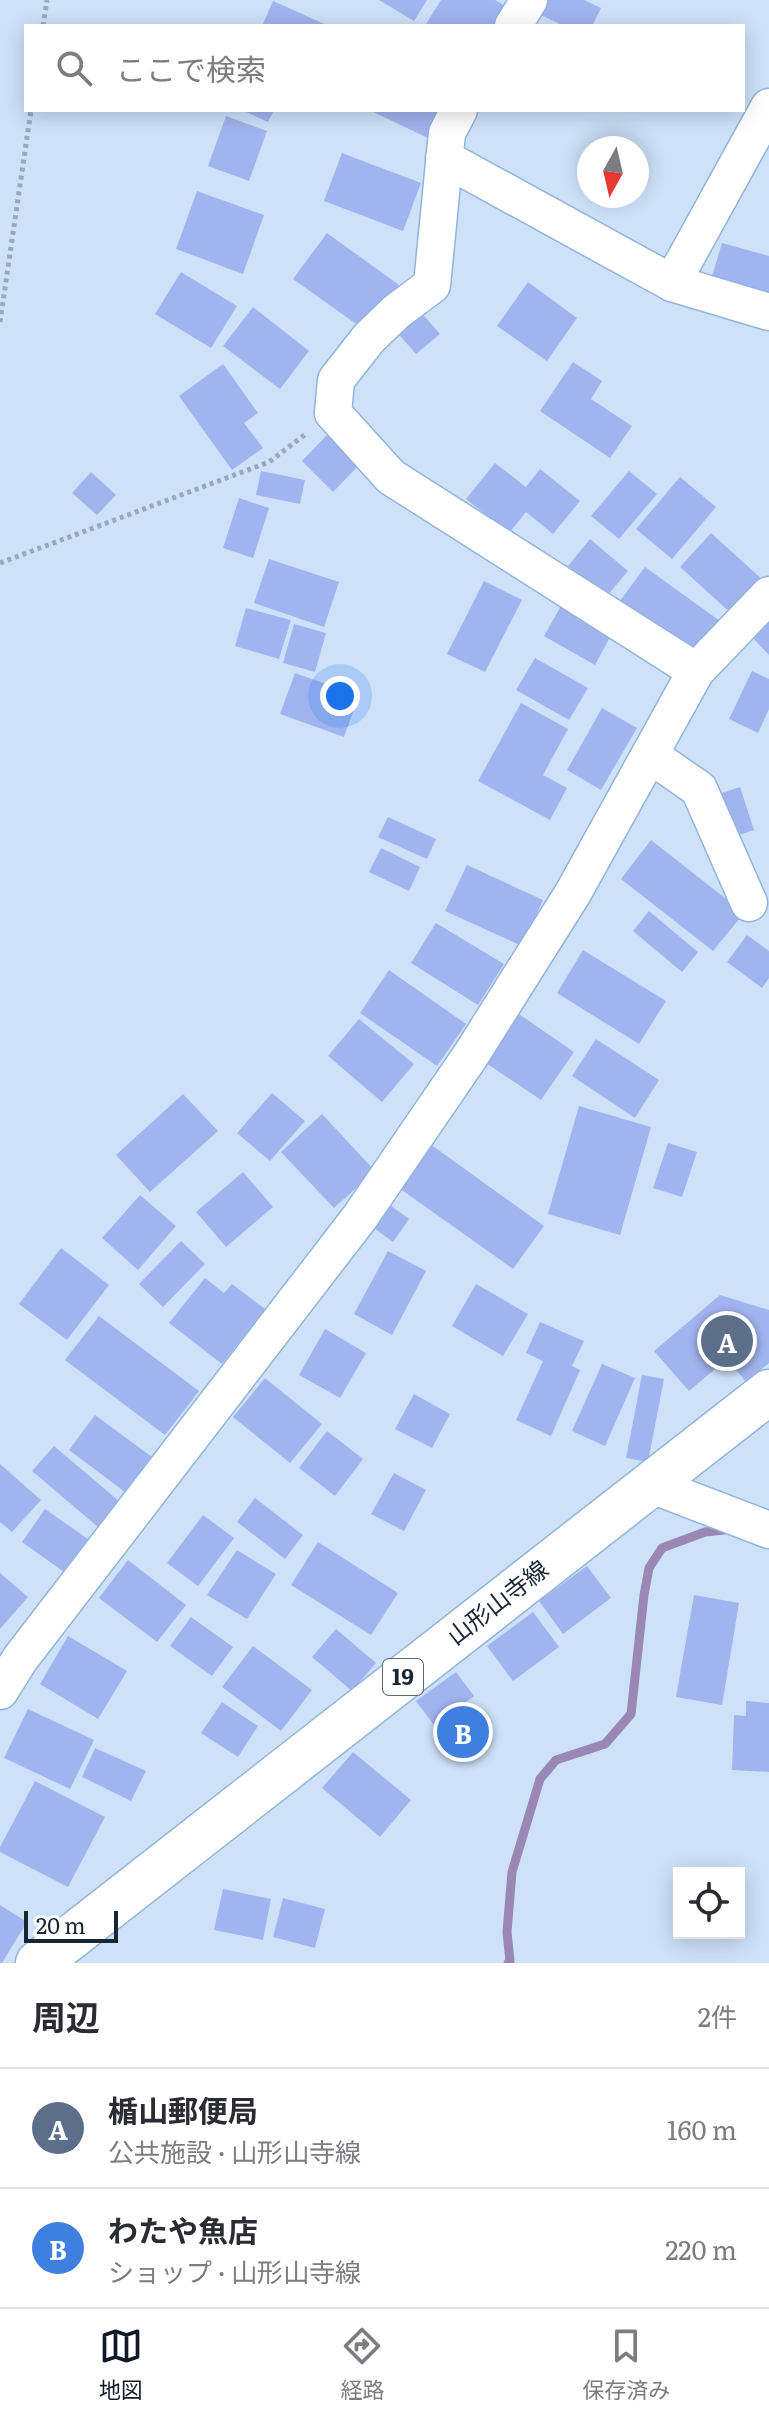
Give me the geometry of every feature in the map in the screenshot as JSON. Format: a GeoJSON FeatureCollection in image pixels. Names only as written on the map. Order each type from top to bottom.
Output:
{"type":"FeatureCollection","features":[{"type":"Feature","properties":{"kind":"main road","name":"山形山寺線"},"geometry":{"type":"LineString","coordinates":[[38,1963],[769,1392]]}},
{"type":"Feature","properties":{"kind":"lane"},"geometry":{"type":"LineString","coordinates":[[514,24],[529,0]]}},
{"type":"Feature","properties":{"kind":"lane"},"geometry":{"type":"LineString","coordinates":[[672,283],[769,107]]}},
{"type":"Feature","properties":{"kind":"lane"},"geometry":{"type":"LineString","coordinates":[[458,112],[447,133],[432,285],[396,312],[369,338],[336,380],[333,413],[391,477],[696,671]]}},
{"type":"Feature","properties":{"kind":"lane"},"geometry":{"type":"LineString","coordinates":[[444,158],[672,283],[769,312]]}},
{"type":"Feature","properties":{"kind":"lane"},"geometry":{"type":"LineString","coordinates":[[0,1691],[20,1659],[360,1217],[471,1055],[573,893],[696,671],[769,595]]}},
{"type":"Feature","properties":{"kind":"lane"},"geometry":{"type":"LineString","coordinates":[[650,755],[699,789],[749,903]]}},
{"type":"Feature","properties":{"kind":"lane"},"geometry":{"type":"LineString","coordinates":[[649,1484],[769,1530]]}},
{"type":"Feature","properties":{"kind":"path"},"geometry":{"type":"LineString","coordinates":[[43,24],[47,0]]}},
{"type":"Feature","properties":{"kind":"path"},"geometry":{"type":"LineString","coordinates":[[0,322],[31,112]]}},
{"type":"Feature","properties":{"kind":"path"},"geometry":{"type":"LineString","coordinates":[[0,563],[269,462],[333,413]]}},
{"type":"Feature","properties":{"kind":"building"},"geometry":{"type":"Polygon","coordinates":[[[379,0],[427,0],[414,21],[379,0]]]}},
{"type":"Feature","properties":{"kind":"building"},"geometry":{"type":"Polygon","coordinates":[[[441,0],[495,0],[509,8],[498,24],[426,24],[441,0]]]}},
{"type":"Feature","properties":{"kind":"building"},"geometry":{"type":"Polygon","coordinates":[[[546,0],[584,0],[601,8],[593,24],[560,24],[539,14],[546,0]]]}},
{"type":"Feature","properties":{"kind":"building"},"geometry":{"type":"Polygon","coordinates":[[[273,1],[325,24],[263,24],[273,1]]]}},
{"type":"Feature","properties":{"kind":"building"},"geometry":{"type":"Polygon","coordinates":[[[246,112],[273,112],[268,122],[246,112]]]}},
{"type":"Feature","properties":{"kind":"building"},"geometry":{"type":"Polygon","coordinates":[[[373,112],[441,112],[428,138],[373,112]]]}},
{"type":"Feature","properties":{"kind":"building"},"geometry":{"type":"Polygon","coordinates":[[[226,116],[267,131],[249,181],[208,166],[226,116]]]}},
{"type":"Feature","properties":{"kind":"building"},"geometry":{"type":"Polygon","coordinates":[[[342,153],[421,183],[403,231],[324,201],[342,153]]]}},
{"type":"Feature","properties":{"kind":"building"},"geometry":{"type":"Polygon","coordinates":[[[197,191],[264,215],[243,274],[176,249],[197,191]]]}},
{"type":"Feature","properties":{"kind":"building"},"geometry":{"type":"Polygon","coordinates":[[[327,233],[399,285],[366,331],[293,279],[327,233]]]}},
{"type":"Feature","properties":{"kind":"building"},"geometry":{"type":"Polygon","coordinates":[[[722,243],[769,256],[769,303],[709,286],[722,243]]]}},
{"type":"Feature","properties":{"kind":"building"},"geometry":{"type":"Polygon","coordinates":[[[181,272],[237,306],[211,348],[155,314],[181,272]]]}},
{"type":"Feature","properties":{"kind":"building"},"geometry":{"type":"Polygon","coordinates":[[[528,282],[577,318],[547,361],[497,326],[528,282]]]}},
{"type":"Feature","properties":{"kind":"building"},"geometry":{"type":"Polygon","coordinates":[[[253,307],[309,351],[280,389],[223,346],[253,307]]]}},
{"type":"Feature","properties":{"kind":"building"},"geometry":{"type":"Polygon","coordinates":[[[419,310],[440,334],[416,354],[395,330],[419,310]]]}},
{"type":"Feature","properties":{"kind":"building"},"geometry":{"type":"Polygon","coordinates":[[[573,362],[602,381],[591,399],[632,426],[610,458],[540,411],[573,362]]]}},
{"type":"Feature","properties":{"kind":"building"},"geometry":{"type":"Polygon","coordinates":[[[223,364],[258,413],[244,423],[263,448],[232,470],[179,396],[223,364]]]}},
{"type":"Feature","properties":{"kind":"building"},"geometry":{"type":"Polygon","coordinates":[[[327,435],[358,466],[333,492],[302,461],[327,435]]]}},
{"type":"Feature","properties":{"kind":"building"},"geometry":{"type":"Polygon","coordinates":[[[495,463],[526,487],[540,469],[580,501],[553,534],[526,512],[509,533],[466,499],[495,463]]]}},
{"type":"Feature","properties":{"kind":"building"},"geometry":{"type":"Polygon","coordinates":[[[261,471],[305,480],[300,504],[256,495],[261,471]]]}},
{"type":"Feature","properties":{"kind":"building"},"geometry":{"type":"Polygon","coordinates":[[[629,471],[657,494],[619,539],[591,516],[629,471]]]}},
{"type":"Feature","properties":{"kind":"building"},"geometry":{"type":"Polygon","coordinates":[[[91,472],[116,495],[97,515],[72,493],[91,472]]]}},
{"type":"Feature","properties":{"kind":"building"},"geometry":{"type":"Polygon","coordinates":[[[680,477],[716,507],[672,559],[636,529],[680,477]]]}},
{"type":"Feature","properties":{"kind":"building"},"geometry":{"type":"Polygon","coordinates":[[[239,498],[269,508],[253,558],[223,548],[239,498]]]}},
{"type":"Feature","properties":{"kind":"building"},"geometry":{"type":"Polygon","coordinates":[[[711,533],[764,581],[733,615],[680,567],[711,533]]]}},
{"type":"Feature","properties":{"kind":"building"},"geometry":{"type":"Polygon","coordinates":[[[590,539],[628,571],[606,597],[568,566],[590,539]]]}},
{"type":"Feature","properties":{"kind":"building"},"geometry":{"type":"Polygon","coordinates":[[[269,559],[339,582],[324,627],[254,603],[269,559]]]}},
{"type":"Feature","properties":{"kind":"building"},"geometry":{"type":"Polygon","coordinates":[[[645,567],[720,621],[692,659],[617,605],[645,567]]]}},
{"type":"Feature","properties":{"kind":"building"},"geometry":{"type":"Polygon","coordinates":[[[484,581],[522,600],[485,672],[447,654],[484,581]]]}},
{"type":"Feature","properties":{"kind":"building"},"geometry":{"type":"Polygon","coordinates":[[[565,599],[615,628],[595,665],[544,636],[565,599]]]}},
{"type":"Feature","properties":{"kind":"building"},"geometry":{"type":"Polygon","coordinates":[[[246,608],[291,620],[279,659],[235,646],[246,608]]]}},
{"type":"Feature","properties":{"kind":"building"},"geometry":{"type":"Polygon","coordinates":[[[769,619],[769,655],[751,636],[769,619]]]}},
{"type":"Feature","properties":{"kind":"building"},"geometry":{"type":"Polygon","coordinates":[[[294,624],[326,633],[315,672],[283,663],[294,624]]]}},
{"type":"Feature","properties":{"kind":"building"},"geometry":{"type":"Polygon","coordinates":[[[535,658],[588,688],[569,720],[516,690],[535,658]]]}},
{"type":"Feature","properties":{"kind":"building"},"geometry":{"type":"Polygon","coordinates":[[[752,671],[769,679],[769,709],[758,733],[729,719],[752,671]]]}},
{"type":"Feature","properties":{"kind":"building"},"geometry":{"type":"Polygon","coordinates":[[[295,673],[359,696],[344,737],[280,714],[295,673]]]}},
{"type":"Feature","properties":{"kind":"building"},"geometry":{"type":"Polygon","coordinates":[[[521,703],[568,729],[543,775],[567,788],[550,820],[478,781],[521,703]]]}},
{"type":"Feature","properties":{"kind":"building"},"geometry":{"type":"Polygon","coordinates":[[[602,708],[637,728],[601,790],[567,770],[602,708]]]}},
{"type":"Feature","properties":{"kind":"building"},"geometry":{"type":"Polygon","coordinates":[[[740,787],[754,830],[730,838],[716,795],[740,787]]]}},
{"type":"Feature","properties":{"kind":"building"},"geometry":{"type":"Polygon","coordinates":[[[388,817],[436,839],[427,859],[378,837],[388,817]]]}},
{"type":"Feature","properties":{"kind":"building"},"geometry":{"type":"Polygon","coordinates":[[[651,840],[744,913],[713,951],[621,879],[651,840]]]}},
{"type":"Feature","properties":{"kind":"building"},"geometry":{"type":"Polygon","coordinates":[[[381,848],[420,867],[409,891],[369,872],[381,848]]]}},
{"type":"Feature","properties":{"kind":"building"},"geometry":{"type":"Polygon","coordinates":[[[467,865],[543,900],[522,946],[445,911],[467,865]]]}},
{"type":"Feature","properties":{"kind":"building"},"geometry":{"type":"Polygon","coordinates":[[[649,911],[698,952],[682,972],[633,931],[649,911]]]}},
{"type":"Feature","properties":{"kind":"building"},"geometry":{"type":"Polygon","coordinates":[[[436,923],[504,964],[478,1005],[411,963],[436,923]]]}},
{"type":"Feature","properties":{"kind":"building"},"geometry":{"type":"Polygon","coordinates":[[[747,935],[769,951],[769,978],[762,988],[727,962],[747,935]]]}},
{"type":"Feature","properties":{"kind":"building"},"geometry":{"type":"Polygon","coordinates":[[[583,950],[666,1001],[639,1044],[557,993],[583,950]]]}},
{"type":"Feature","properties":{"kind":"building"},"geometry":{"type":"Polygon","coordinates":[[[389,970],[466,1024],[437,1066],[360,1013],[389,970]]]}},
{"type":"Feature","properties":{"kind":"building"},"geometry":{"type":"Polygon","coordinates":[[[516,1012],[574,1052],[541,1100],[483,1061],[516,1012]]]}},
{"type":"Feature","properties":{"kind":"building"},"geometry":{"type":"Polygon","coordinates":[[[359,1019],[414,1064],[382,1102],[328,1056],[359,1019]]]}},
{"type":"Feature","properties":{"kind":"building"},"geometry":{"type":"Polygon","coordinates":[[[596,1039],[659,1080],[635,1118],[572,1076],[596,1039]]]}},
{"type":"Feature","properties":{"kind":"building"},"geometry":{"type":"Polygon","coordinates":[[[272,1093],[305,1121],[270,1161],[237,1133],[272,1093]]]}},
{"type":"Feature","properties":{"kind":"building"},"geometry":{"type":"Polygon","coordinates":[[[183,1094],[218,1131],[150,1192],[116,1155],[183,1094]]]}},
{"type":"Feature","properties":{"kind":"building"},"geometry":{"type":"Polygon","coordinates":[[[579,1106],[651,1127],[620,1235],[548,1214],[579,1106]]]}},
{"type":"Feature","properties":{"kind":"building"},"geometry":{"type":"Polygon","coordinates":[[[322,1114],[375,1171],[334,1208],[281,1152],[322,1114]]]}},
{"type":"Feature","properties":{"kind":"building"},"geometry":{"type":"Polygon","coordinates":[[[668,1143],[697,1152],[682,1197],[653,1188],[668,1143]]]}},
{"type":"Feature","properties":{"kind":"building"},"geometry":{"type":"Polygon","coordinates":[[[430,1144],[544,1226],[513,1269],[399,1188],[430,1144]]]}},
{"type":"Feature","properties":{"kind":"building"},"geometry":{"type":"Polygon","coordinates":[[[243,1172],[273,1207],[226,1247],[196,1212],[243,1172]]]}},
{"type":"Feature","properties":{"kind":"building"},"geometry":{"type":"Polygon","coordinates":[[[140,1195],[176,1226],[138,1270],[102,1238],[140,1195]]]}},
{"type":"Feature","properties":{"kind":"building"},"geometry":{"type":"Polygon","coordinates":[[[383,1200],[409,1219],[393,1242],[367,1223],[383,1200]]]}},
{"type":"Feature","properties":{"kind":"building"},"geometry":{"type":"Polygon","coordinates":[[[181,1241],[205,1264],[163,1307],[139,1284],[181,1241]]]}},
{"type":"Feature","properties":{"kind":"building"},"geometry":{"type":"Polygon","coordinates":[[[61,1248],[109,1285],[67,1340],[19,1304],[61,1248]]]}},
{"type":"Feature","properties":{"kind":"building"},"geometry":{"type":"Polygon","coordinates":[[[388,1251],[426,1271],[392,1335],[354,1314],[388,1251]]]}},
{"type":"Feature","properties":{"kind":"building"},"geometry":{"type":"Polygon","coordinates":[[[205,1278],[224,1293],[232,1284],[265,1309],[222,1364],[169,1323],[205,1278]]]}},
{"type":"Feature","properties":{"kind":"building"},"geometry":{"type":"Polygon","coordinates":[[[476,1284],[528,1314],[503,1356],[452,1326],[476,1284]]]}},
{"type":"Feature","properties":{"kind":"building"},"geometry":{"type":"Polygon","coordinates":[[[720,1295],[769,1310],[769,1363],[746,1382],[727,1359],[689,1391],[654,1351],[720,1295]]]}},
{"type":"Feature","properties":{"kind":"building"},"geometry":{"type":"Polygon","coordinates":[[[99,1316],[199,1391],[165,1435],[65,1360],[99,1316]]]}},
{"type":"Feature","properties":{"kind":"building"},"geometry":{"type":"Polygon","coordinates":[[[540,1322],[584,1341],[572,1366],[580,1370],[551,1436],[516,1420],[543,1361],[526,1353],[540,1322]]]}},
{"type":"Feature","properties":{"kind":"building"},"geometry":{"type":"Polygon","coordinates":[[[325,1329],[366,1353],[340,1398],[299,1375],[325,1329]]]}},
{"type":"Feature","properties":{"kind":"building"},"geometry":{"type":"Polygon","coordinates":[[[602,1364],[635,1378],[605,1446],[572,1431],[602,1364]]]}},
{"type":"Feature","properties":{"kind":"building"},"geometry":{"type":"Polygon","coordinates":[[[642,1375],[664,1379],[648,1462],[626,1458],[642,1375]]]}},
{"type":"Feature","properties":{"kind":"building"},"geometry":{"type":"Polygon","coordinates":[[[265,1378],[322,1424],[290,1463],[233,1417],[265,1378]]]}},
{"type":"Feature","properties":{"kind":"building"},"geometry":{"type":"Polygon","coordinates":[[[414,1394],[450,1414],[432,1448],[395,1429],[414,1394]]]}},
{"type":"Feature","properties":{"kind":"building"},"geometry":{"type":"Polygon","coordinates":[[[95,1415],[152,1457],[125,1492],[69,1450],[95,1415]]]}},
{"type":"Feature","properties":{"kind":"building"},"geometry":{"type":"Polygon","coordinates":[[[327,1431],[363,1459],[335,1496],[299,1468],[327,1431]]]}},
{"type":"Feature","properties":{"kind":"building"},"geometry":{"type":"Polygon","coordinates":[[[54,1446],[120,1502],[98,1527],[32,1471],[54,1446]]]}},
{"type":"Feature","properties":{"kind":"building"},"geometry":{"type":"Polygon","coordinates":[[[0,1464],[41,1500],[12,1532],[0,1522],[0,1464]]]}},
{"type":"Feature","properties":{"kind":"building"},"geometry":{"type":"Polygon","coordinates":[[[394,1473],[426,1490],[404,1531],[371,1514],[394,1473]]]}},
{"type":"Feature","properties":{"kind":"building"},"geometry":{"type":"Polygon","coordinates":[[[255,1498],[303,1535],[285,1559],[237,1522],[255,1498]]]}},
{"type":"Feature","properties":{"kind":"building"},"geometry":{"type":"Polygon","coordinates":[[[45,1509],[88,1539],[64,1572],[22,1542],[45,1509]]]}},
{"type":"Feature","properties":{"kind":"building"},"geometry":{"type":"Polygon","coordinates":[[[203,1515],[234,1538],[198,1586],[167,1563],[203,1515]]]}},
{"type":"Feature","properties":{"kind":"building"},"geometry":{"type":"Polygon","coordinates":[[[318,1542],[398,1593],[371,1635],[291,1585],[318,1542]]]}},
{"type":"Feature","properties":{"kind":"building"},"geometry":{"type":"Polygon","coordinates":[[[237,1550],[276,1574],[247,1619],[207,1595],[237,1550]]]}},
{"type":"Feature","properties":{"kind":"building"},"geometry":{"type":"Polygon","coordinates":[[[128,1560],[186,1605],[157,1642],[99,1598],[128,1560]]]}},
{"type":"Feature","properties":{"kind":"building"},"geometry":{"type":"Polygon","coordinates":[[[587,1566],[611,1598],[563,1634],[539,1601],[587,1566]]]}},
{"type":"Feature","properties":{"kind":"building"},"geometry":{"type":"Polygon","coordinates":[[[0,1573],[28,1597],[0,1629],[0,1573]]]}},
{"type":"Feature","properties":{"kind":"building"},"geometry":{"type":"Polygon","coordinates":[[[694,1595],[739,1603],[722,1705],[676,1697],[694,1595]]]}},
{"type":"Feature","properties":{"kind":"building"},"geometry":{"type":"Polygon","coordinates":[[[533,1612],[559,1647],[513,1681],[487,1646],[533,1612]]]}},
{"type":"Feature","properties":{"kind":"building"},"geometry":{"type":"Polygon","coordinates":[[[191,1617],[233,1647],[212,1676],[170,1646],[191,1617]]]}},
{"type":"Feature","properties":{"kind":"building"},"geometry":{"type":"Polygon","coordinates":[[[336,1629],[376,1663],[352,1691],[312,1657],[336,1629]]]}},
{"type":"Feature","properties":{"kind":"building"},"geometry":{"type":"Polygon","coordinates":[[[68,1636],[127,1671],[98,1719],[40,1684],[68,1636]]]}},
{"type":"Feature","properties":{"kind":"building"},"geometry":{"type":"Polygon","coordinates":[[[253,1646],[312,1690],[281,1731],[222,1687],[253,1646]]]}},
{"type":"Feature","properties":{"kind":"building"},"geometry":{"type":"Polygon","coordinates":[[[456,1672],[474,1696],[434,1725],[416,1701],[456,1672]]]}},
{"type":"Feature","properties":{"kind":"building"},"geometry":{"type":"Polygon","coordinates":[[[746,1701],[769,1703],[769,1772],[732,1770],[734,1715],[746,1716],[746,1701]]]}},
{"type":"Feature","properties":{"kind":"building"},"geometry":{"type":"Polygon","coordinates":[[[222,1702],[258,1726],[238,1757],[201,1733],[222,1702]]]}},
{"type":"Feature","properties":{"kind":"building"},"geometry":{"type":"Polygon","coordinates":[[[28,1709],[94,1740],[70,1789],[4,1758],[28,1709]]]}},
{"type":"Feature","properties":{"kind":"building"},"geometry":{"type":"Polygon","coordinates":[[[95,1748],[146,1771],[131,1801],[82,1777],[95,1748]]]}},
{"type":"Feature","properties":{"kind":"building"},"geometry":{"type":"Polygon","coordinates":[[[353,1752],[411,1800],[380,1837],[322,1788],[353,1752]]]}},
{"type":"Feature","properties":{"kind":"building"},"geometry":{"type":"Polygon","coordinates":[[[35,1781],[105,1817],[68,1887],[0,1852],[35,1781]]]}},
{"type":"Feature","properties":{"kind":"building"},"geometry":{"type":"Polygon","coordinates":[[[223,1889],[271,1899],[263,1940],[214,1930],[223,1889]]]}},
{"type":"Feature","properties":{"kind":"building"},"geometry":{"type":"Polygon","coordinates":[[[283,1898],[325,1909],[315,1948],[273,1937],[283,1898]]]}},
{"type":"Feature","properties":{"kind":"building"},"geometry":{"type":"Polygon","coordinates":[[[0,1905],[27,1922],[2,1963],[0,1963],[0,1905]]]}},
{"type":"Feature","properties":{"kind":"waterway"},"geometry":{"type":"LineString","coordinates":[[508,1963],[512,1872],[540,1779],[556,1760],[605,1744],[631,1714],[649,1568],[662,1548],[705,1532],[724,1530]]}},
{"type":"Feature","properties":{"kind":"place","name":"楯山郵便局"},"geometry":{"type":"Point","coordinates":[727,1341]}},
{"type":"Feature","properties":{"kind":"place","name":"わたや魚店"},"geometry":{"type":"Point","coordinates":[463,1732]}}]}
